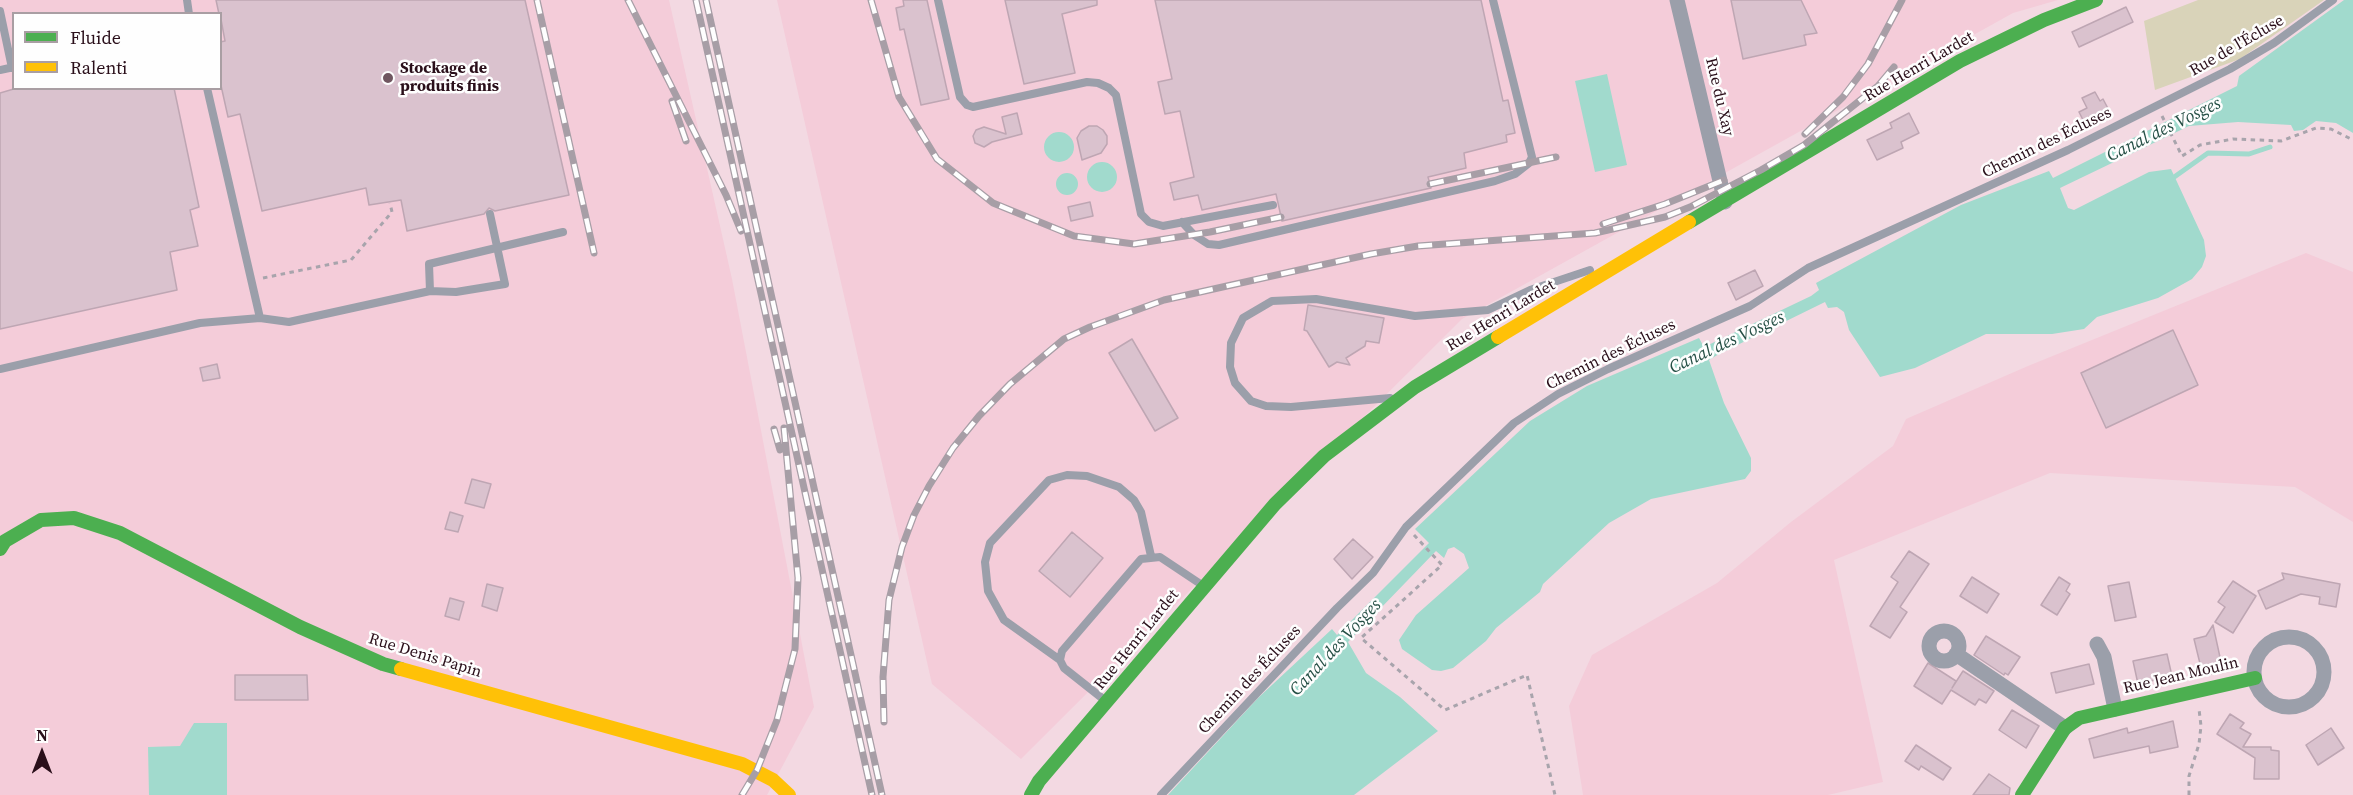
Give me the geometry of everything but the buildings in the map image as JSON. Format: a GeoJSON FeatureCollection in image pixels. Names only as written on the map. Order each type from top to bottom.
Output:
{"type":"FeatureCollection","features":[{"type":"Feature","properties":{"kind":"street","name":"Rue du Xay"},"geometry":{"type":"LineString","coordinates":[[1677,0],[1725,202]]}},
{"type":"Feature","properties":{"kind":"street","name":"Rue Henri Lardet"},"geometry":{"type":"LineString","coordinates":[[1031,795],[1039,781],[1107,703],[1203,585],[1275,504],[1324,456],[1402,397],[1629,258],[1960,61],[2044,20],[2096,0]]}},
{"type":"Feature","properties":{"kind":"street","name":"Rue Denis Papin"},"geometry":{"type":"LineString","coordinates":[[0,549],[5,541],[41,520],[74,518],[120,533],[300,627],[383,664],[732,761],[757,770],[773,780],[789,795]]}},
{"type":"Feature","properties":{"kind":"street","name":"Rue Jean Moulin"},"geometry":{"type":"LineString","coordinates":[[2290,638],[2302,640],[2312,646],[2320,655],[2324,667],[2321,688],[2314,697],[2295,707],[2284,707],[2265,697],[2255,678],[2255,666],[2267,645],[2290,638]]}},
{"type":"Feature","properties":{"kind":"street","name":"Rue Jean Moulin"},"geometry":{"type":"LineString","coordinates":[[2097,644],[2104,657],[2115,709]]}},
{"type":"Feature","properties":{"kind":"street"},"geometry":{"type":"LineString","coordinates":[[1956,654],[2065,728],[2022,795]]}},
{"type":"Feature","properties":{"kind":"street","name":"Rue Jean Moulin"},"geometry":{"type":"LineString","coordinates":[[2065,728],[2079,718],[2255,678]]}},
{"type":"Feature","properties":{"kind":"lane"},"geometry":{"type":"LineString","coordinates":[[938,0],[960,97],[967,105],[973,107],[1087,82],[1109,88],[1116,95],[1141,214],[1149,222],[1156,225],[1182,222],[1273,205]]}},
{"type":"Feature","properties":{"kind":"lane"},"geometry":{"type":"LineString","coordinates":[[1182,222],[1194,235],[1208,244],[1219,245],[1495,181],[1515,174],[1529,163],[1532,157],[1493,0]]}},
{"type":"Feature","properties":{"kind":"lane","name":"Rue de l'Écluse"},"geometry":{"type":"LineString","coordinates":[[2151,108],[2230,69],[2274,43],[2333,0]]}},
{"type":"Feature","properties":{"kind":"lane"},"geometry":{"type":"LineString","coordinates":[[0,11],[12,63]]}},
{"type":"Feature","properties":{"kind":"lane"},"geometry":{"type":"LineString","coordinates":[[207,90],[260,318]]}},
{"type":"Feature","properties":{"kind":"lane","name":"Chemin des Écluses"},"geometry":{"type":"LineString","coordinates":[[1161,795],[1337,608],[1373,573],[1406,527],[1514,423],[1557,394],[1750,306],[1808,268],[2057,155],[2151,108]]}},
{"type":"Feature","properties":{"kind":"lane"},"geometry":{"type":"LineString","coordinates":[[0,369],[200,323],[260,318],[289,322],[430,291],[456,292],[505,284],[490,214]]}},
{"type":"Feature","properties":{"kind":"lane"},"geometry":{"type":"LineString","coordinates":[[430,291],[429,264],[563,232]]}},
{"type":"Feature","properties":{"kind":"lane"},"geometry":{"type":"LineString","coordinates":[[1402,397],[1291,407],[1266,406],[1251,401],[1235,383],[1230,367],[1232,343],[1243,318],[1272,301],[1316,299],[1415,316],[1488,310],[1530,290],[1629,258]]}},
{"type":"Feature","properties":{"kind":"lane"},"geometry":{"type":"LineString","coordinates":[[1107,703],[1064,668],[1060,660],[1004,620],[987,591],[984,562],[990,543],[1050,480],[1067,475],[1087,476],[1119,487],[1134,500],[1141,512],[1151,556]]}},
{"type":"Feature","properties":{"kind":"lane"},"geometry":{"type":"LineString","coordinates":[[1060,660],[1062,651],[1141,559],[1151,556],[1160,557],[1203,585]]}},
{"type":"Feature","properties":{"kind":"path"},"geometry":{"type":"LineString","coordinates":[[2162,115],[2182,156],[2200,145],[2233,139],[2281,141],[2316,128],[2331,129],[2353,140]]}},
{"type":"Feature","properties":{"kind":"path"},"geometry":{"type":"LineString","coordinates":[[252,280],[351,260],[392,212],[390,203]]}},
{"type":"Feature","properties":{"kind":"path"},"geometry":{"type":"LineString","coordinates":[[1424,545],[1442,565],[1361,638],[1445,710],[1527,675],[1554,795]]}},
{"type":"Feature","properties":{"kind":"path"},"geometry":{"type":"LineString","coordinates":[[2189,795],[2188,776],[2199,744],[2201,726],[2195,692]]}},
{"type":"Feature","properties":{"kind":"shaded area"},"geometry":{"type":"Polygon","coordinates":[[[0,0],[669,0],[732,279],[814,707],[767,795],[0,795],[0,0]]]}},
{"type":"Feature","properties":{"kind":"shaded area"},"geometry":{"type":"Polygon","coordinates":[[[777,0],[2058,0],[2013,13],[1462,319],[1021,759],[932,684],[777,0]]]}},
{"type":"Feature","properties":{"kind":"shaded area"},"geometry":{"type":"Polygon","coordinates":[[[2198,0],[2324,0],[2240,59],[2155,90],[2144,21],[2198,0]]]}},
{"type":"Feature","properties":{"kind":"shaded area"},"geometry":{"type":"Polygon","coordinates":[[[2306,253],[2353,272],[2353,522],[2295,487],[2050,473],[1834,560],[1883,782],[1828,795],[1583,795],[1569,706],[1592,655],[1717,583],[1791,522],[1893,446],[1906,419],[2028,366],[2306,253]]]}},
{"type":"Feature","properties":{"kind":"water","name":"Canal des Vosges"},"geometry":{"type":"Polygon","coordinates":[[[2344,0],[2353,0],[2353,133],[2336,123],[2316,121],[2303,130],[2294,131],[2291,125],[2238,122],[2189,126],[2060,188],[2068,208],[2074,210],[2149,172],[2171,169],[2204,240],[2206,256],[2202,267],[2192,279],[2158,298],[2097,317],[2084,329],[2052,334],[1986,334],[1915,368],[1880,377],[1849,330],[1844,312],[1837,307],[1828,308],[1825,302],[1719,354],[1709,360],[1724,403],[1751,458],[1751,471],[1745,479],[1651,499],[1609,523],[1543,584],[1540,592],[1496,628],[1486,641],[1453,668],[1441,671],[1432,670],[1402,649],[1399,640],[1416,615],[1469,568],[1464,554],[1454,547],[1448,549],[1444,558],[1436,551],[1348,642],[1366,673],[1400,697],[1438,731],[1354,795],[1168,795],[1258,698],[1332,629],[1337,635],[1429,543],[1415,529],[1530,421],[1587,386],[1699,338],[1704,347],[1811,296],[1819,290],[1816,283],[1961,205],[2049,171],[2053,178],[2237,86],[2239,76],[2344,0]]]}},
{"type":"Feature","properties":{"kind":"water"},"geometry":{"type":"Polygon","coordinates":[[[1607,74],[1627,165],[1595,172],[1575,81],[1607,74]]]}},
{"type":"Feature","properties":{"kind":"water"},"geometry":{"type":"Polygon","coordinates":[[[1059,132],[1070,136],[1074,147],[1070,158],[1059,162],[1048,158],[1044,147],[1048,136],[1059,132]]]}},
{"type":"Feature","properties":{"kind":"water"},"geometry":{"type":"Polygon","coordinates":[[[1102,162],[1113,166],[1117,177],[1113,188],[1102,192],[1091,188],[1087,177],[1091,166],[1102,162]]]}},
{"type":"Feature","properties":{"kind":"water"},"geometry":{"type":"Polygon","coordinates":[[[1067,173],[1075,176],[1078,184],[1075,192],[1067,195],[1059,192],[1056,184],[1059,176],[1067,173]]]}},
{"type":"Feature","properties":{"kind":"water"},"geometry":{"type":"Polygon","coordinates":[[[194,723],[227,723],[227,795],[149,795],[148,747],[180,746],[194,723]]]}},
{"type":"Feature","properties":{"kind":"waterway"},"geometry":{"type":"LineString","coordinates":[[2170,180],[2208,153],[2249,154],[2270,147]]}},
{"type":"Feature","properties":{"kind":"railway"},"geometry":{"type":"LineString","coordinates":[[537,0],[594,253]]}},
{"type":"Feature","properties":{"kind":"railway"},"geometry":{"type":"LineString","coordinates":[[628,0],[726,195],[741,231]]}},
{"type":"Feature","properties":{"kind":"railway"},"geometry":{"type":"LineString","coordinates":[[696,0],[872,795]]}},
{"type":"Feature","properties":{"kind":"railway"},"geometry":{"type":"LineString","coordinates":[[706,0],[882,795]]}},
{"type":"Feature","properties":{"kind":"railway"},"geometry":{"type":"LineString","coordinates":[[871,0],[899,97],[937,159],[993,203],[1074,236],[1134,244],[1210,232],[1281,217]]}},
{"type":"Feature","properties":{"kind":"railway"},"geometry":{"type":"LineString","coordinates":[[1805,134],[1843,97],[1868,64],[1902,0]]}},
{"type":"Feature","properties":{"kind":"railway"},"geometry":{"type":"LineString","coordinates":[[884,722],[883,677],[889,600],[902,547],[914,515],[953,448],[979,416],[1010,384],[1064,339],[1164,300],[1371,254],[1418,246],[1595,233],[1665,217],[1690,207],[1804,145],[1878,86],[1894,67]]}},
{"type":"Feature","properties":{"kind":"railway"},"geometry":{"type":"LineString","coordinates":[[672,101],[686,141]]}},
{"type":"Feature","properties":{"kind":"railway"},"geometry":{"type":"LineString","coordinates":[[1430,184],[1556,157]]}},
{"type":"Feature","properties":{"kind":"railway"},"geometry":{"type":"LineString","coordinates":[[1603,224],[1665,204],[1724,180]]}},
{"type":"Feature","properties":{"kind":"railway"},"geometry":{"type":"LineString","coordinates":[[742,795],[757,770],[777,720],[795,649],[798,578],[784,428]]}},
{"type":"Feature","properties":{"kind":"railway"},"geometry":{"type":"LineString","coordinates":[[774,429],[780,450]]}},
{"type":"Feature","properties":{"kind":"traffic: fast"},"geometry":{"type":"LineString","coordinates":[[1689,222],[1960,61],[2044,20],[2096,0]]}},
{"type":"Feature","properties":{"kind":"traffic: fast"},"geometry":{"type":"LineString","coordinates":[[1031,795],[1039,781],[1275,504],[1324,456],[1415,387],[1498,337]]}},
{"type":"Feature","properties":{"kind":"traffic: fast"},"geometry":{"type":"LineString","coordinates":[[0,549],[5,541],[41,520],[74,518],[120,533],[300,627],[383,664],[401,669]]}},
{"type":"Feature","properties":{"kind":"traffic: fast"},"geometry":{"type":"LineString","coordinates":[[2022,795],[2065,728],[2079,718],[2255,678]]}},
{"type":"Feature","properties":{"kind":"traffic: slow"},"geometry":{"type":"LineString","coordinates":[[1498,337],[1689,222]]}},
{"type":"Feature","properties":{"kind":"traffic: slow"},"geometry":{"type":"LineString","coordinates":[[401,669],[742,764],[773,780],[789,795]]}},
{"type":"Feature","properties":{"kind":"place","name":"Stockage de produits finis"},"geometry":{"type":"Point","coordinates":[388,78]}}]}
